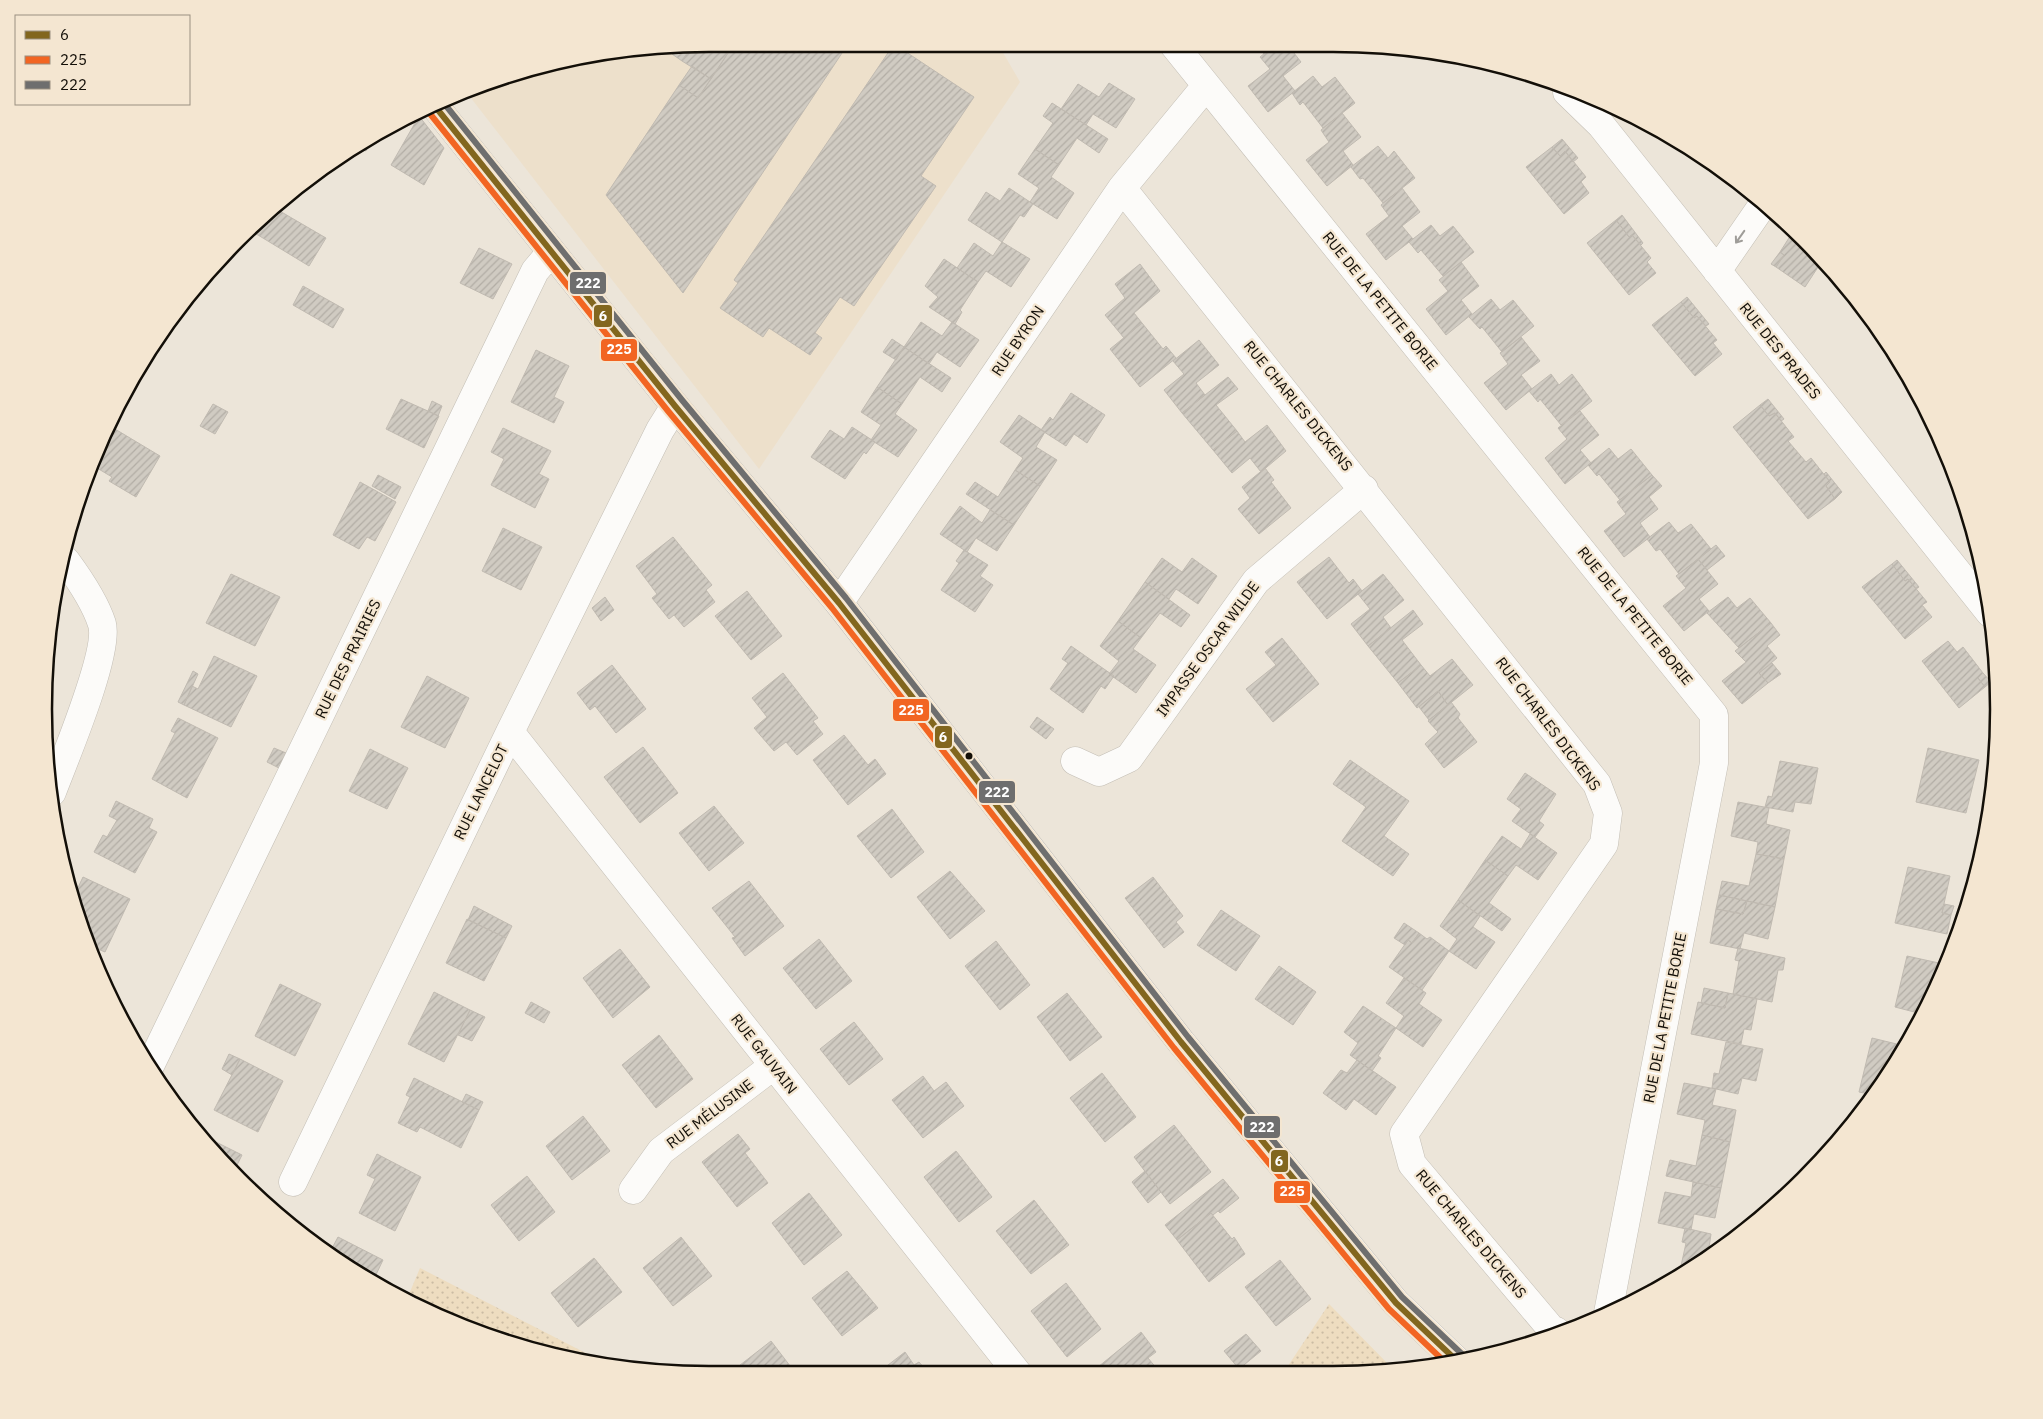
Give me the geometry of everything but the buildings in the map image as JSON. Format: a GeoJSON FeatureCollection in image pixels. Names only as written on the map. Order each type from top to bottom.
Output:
{"type":"FeatureCollection","features":[{"type":"Feature","properties":{"kind":"street","name":"RUE DE LA PETITE BORIE"},"geometry":{"type":"LineString","coordinates":[[1179,52],[1714,715],[1714,763],[1610,1305]]}},
{"type":"Feature","properties":{"kind":"street","name":"RUE BYRON"},"geometry":{"type":"LineString","coordinates":[[839,604],[1122,188],[1206,86]]}},
{"type":"Feature","properties":{"kind":"street","name":"RUE DES PRADES"},"geometry":{"type":"LineString","coordinates":[[1586,104],[1607,116],[1716,271],[1981,602]]}},
{"type":"Feature","properties":{"kind":"street"},"geometry":{"type":"LineString","coordinates":[[439,111],[675,406],[839,604],[1200,1065],[1396,1302],[1451,1356]]}},
{"type":"Feature","properties":{"kind":"street","name":"RUE CHARLES DICKENS"},"geometry":{"type":"LineString","coordinates":[[1122,188],[1598,784],[1608,813],[1604,844],[1404,1134],[1412,1164],[1552,1329]]}},
{"type":"Feature","properties":{"kind":"street"},"geometry":{"type":"LineString","coordinates":[[1716,271],[1759,210]]}},
{"type":"Feature","properties":{"kind":"street","name":"RUE DES PRAIRIES"},"geometry":{"type":"LineString","coordinates":[[153,1059],[535,271],[551,252]]}},
{"type":"Feature","properties":{"kind":"street","name":"RUE LANCELOT"},"geometry":{"type":"LineString","coordinates":[[293,1182],[510,732],[660,430],[675,406]]}},
{"type":"Feature","properties":{"kind":"street","name":"IMPASSE OSCAR WILDE"},"geometry":{"type":"LineString","coordinates":[[1075,761],[1099,772],[1129,758],[1256,581],[1364,489]]}},
{"type":"Feature","properties":{"kind":"street"},"geometry":{"type":"LineString","coordinates":[[57,780],[99,664],[103,626],[81,580],[69,565]]}},
{"type":"Feature","properties":{"kind":"street","name":"RUE GAUVAIN"},"geometry":{"type":"LineString","coordinates":[[510,732],[1012,1366]]}},
{"type":"Feature","properties":{"kind":"street","name":"RUE MÉLUSINE"},"geometry":{"type":"LineString","coordinates":[[632,1190],[661,1151],[773,1066]]}},
{"type":"Feature","properties":{"kind":"shaded area"},"geometry":{"type":"Polygon","coordinates":[[[710,52],[1003,52],[1020,82],[759,469],[471,98],[498,87],[581,65],[667,54],[710,52]]]}},
{"type":"Feature","properties":{"kind":"shaded area"},"geometry":{"type":"Polygon","coordinates":[[[420,1268],[591,1356],[539,1344],[498,1332],[409,1294],[420,1268]]]}},
{"type":"Feature","properties":{"kind":"shaded area"},"geometry":{"type":"Polygon","coordinates":[[[1329,1304],[1388,1364],[1334,1366],[1288,1366],[1329,1304]]]}},
{"type":"Feature","properties":{"kind":"transit line","name":"222"},"geometry":{"type":"LineString","coordinates":[[447,108],[682,400],[846,598],[1188,1037],[1402,1297],[1462,1354]]}},
{"type":"Feature","properties":{"kind":"transit line","name":"6"},"geometry":{"type":"LineString","coordinates":[[439,111],[675,406],[839,603],[1181,1042],[1396,1303],[1451,1356]]}},
{"type":"Feature","properties":{"kind":"transit line","name":"225"},"geometry":{"type":"LineString","coordinates":[[431,115],[668,411],[832,608],[1174,1048],[1389,1309],[1440,1358]]}}]}
